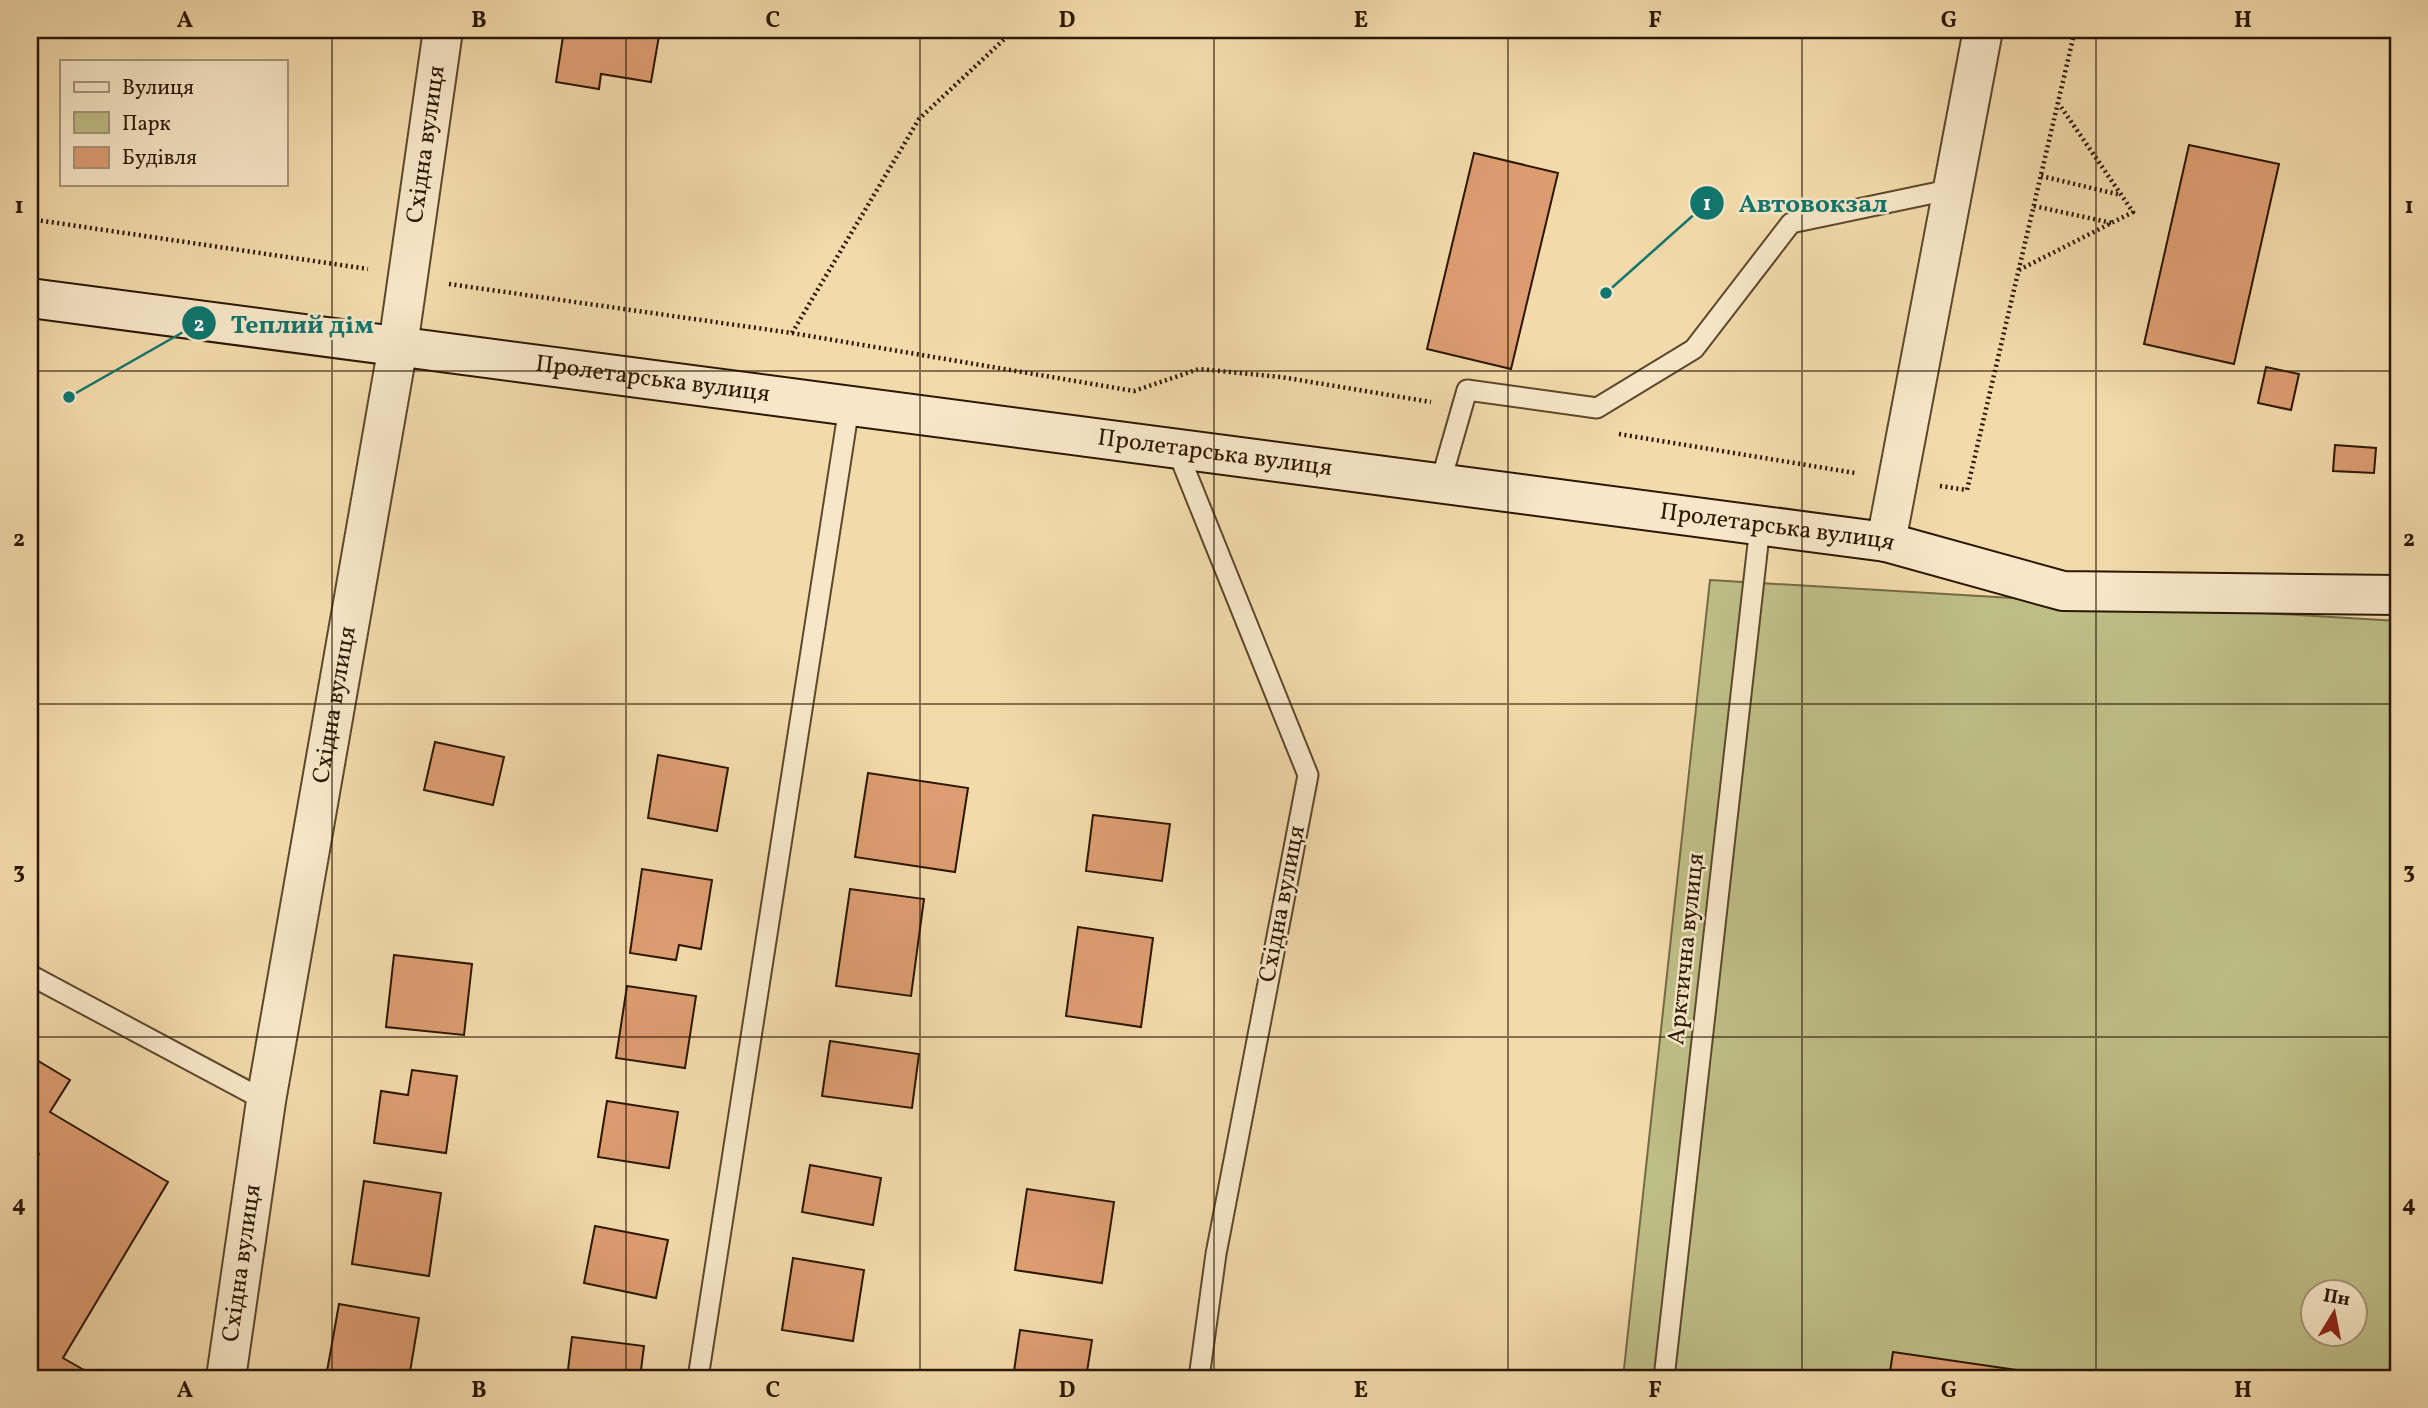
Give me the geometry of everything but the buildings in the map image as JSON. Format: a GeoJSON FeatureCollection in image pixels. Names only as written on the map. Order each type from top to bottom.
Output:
{"type":"FeatureCollection","features":[{"type":"Feature","properties":{"kind":"street","name":"Східна вулиця"},"geometry":{"type":"LineString","coordinates":[[226,1378],[266,1101],[398,346],[443,30]]}},
{"type":"Feature","properties":{"kind":"street"},"geometry":{"type":"LineString","coordinates":[[1886,542],[1983,30]]}},
{"type":"Feature","properties":{"kind":"street","name":"Пролетарська вулиця"},"geometry":{"type":"LineString","coordinates":[[30,298],[1886,542],[2063,591],[2398,595]]}},
{"type":"Feature","properties":{"kind":"lane"},"geometry":{"type":"LineString","coordinates":[[1440,484],[1467,390],[1597,408],[1694,349],[1791,223],[1953,189]]}},
{"type":"Feature","properties":{"kind":"lane"},"geometry":{"type":"LineString","coordinates":[[698,1378],[849,407]]}},
{"type":"Feature","properties":{"kind":"lane","name":"Східна вулиця"},"geometry":{"type":"LineString","coordinates":[[1177,450],[1308,775],[1216,1254],[1199,1378]]}},
{"type":"Feature","properties":{"kind":"lane","name":"Арктична вулиця"},"geometry":{"type":"LineString","coordinates":[[1664,1378],[1760,526]]}},
{"type":"Feature","properties":{"kind":"lane"},"geometry":{"type":"LineString","coordinates":[[30,975],[266,1101]]}},
{"type":"Feature","properties":{"kind":"path"},"geometry":{"type":"LineString","coordinates":[[792,333],[919,119],[1014,30]]}},
{"type":"Feature","properties":{"kind":"path"},"geometry":{"type":"LineString","coordinates":[[1612,433],[1967,490],[2075,30]]}},
{"type":"Feature","properties":{"kind":"path"},"geometry":{"type":"LineString","coordinates":[[2019,270],[2133,212],[2058,104]]}},
{"type":"Feature","properties":{"kind":"path"},"geometry":{"type":"LineString","coordinates":[[2041,176],[2121,195]]}},
{"type":"Feature","properties":{"kind":"path"},"geometry":{"type":"LineString","coordinates":[[2034,206],[2113,223]]}},
{"type":"Feature","properties":{"kind":"path"},"geometry":{"type":"LineString","coordinates":[[30,219],[408,275],[460,286],[792,333],[1134,391],[1199,369],[1281,377],[1462,408]]}},
{"type":"Feature","properties":{"kind":"green space"},"geometry":{"type":"Polygon","coordinates":[[[1710,580],[2398,621],[2398,1378],[1623,1378],[1710,580]]]}},
{"type":"Feature","properties":{"kind":"place","name":"Автовокзал"},"geometry":{"type":"Point","coordinates":[1606,293]}},
{"type":"Feature","properties":{"kind":"place","name":"Теплий дім"},"geometry":{"type":"Point","coordinates":[69,397]}}]}
